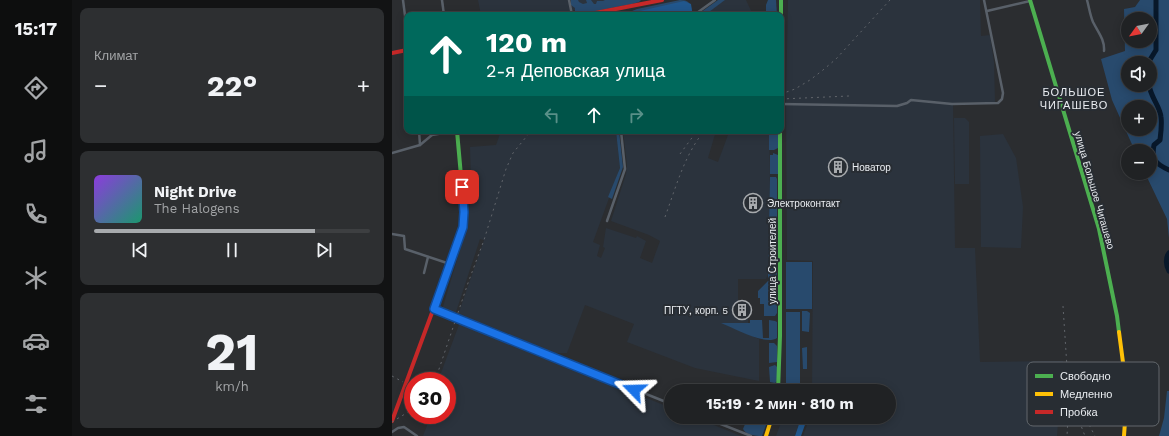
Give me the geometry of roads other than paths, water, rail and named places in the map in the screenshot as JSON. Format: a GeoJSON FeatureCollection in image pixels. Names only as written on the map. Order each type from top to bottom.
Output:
{"type":"FeatureCollection","features":[{"type":"Feature","properties":{"kind":"street"},"geometry":{"type":"LineString","coordinates":[[403,0],[405,12]]}},
{"type":"Feature","properties":{"kind":"street"},"geometry":{"type":"LineString","coordinates":[[442,0],[444,12]]}},
{"type":"Feature","properties":{"kind":"street"},"geometry":{"type":"LineString","coordinates":[[569,0],[571,12]]}},
{"type":"Feature","properties":{"kind":"street"},"geometry":{"type":"LineString","coordinates":[[611,12],[662,0]]}},
{"type":"Feature","properties":{"kind":"street"},"geometry":{"type":"LineString","coordinates":[[698,12],[715,0]]}},
{"type":"Feature","properties":{"kind":"street"},"geometry":{"type":"LineString","coordinates":[[784,104],[897,106],[907,104],[911,100],[952,104],[998,103],[1002,99],[1003,93],[984,0]]}},
{"type":"Feature","properties":{"kind":"street"},"geometry":{"type":"LineString","coordinates":[[1087,0],[1093,21],[1101,35],[1104,51]]}},
{"type":"Feature","properties":{"kind":"street"},"geometry":{"type":"LineString","coordinates":[[780,1],[781,12]]}},
{"type":"Feature","properties":{"kind":"street"},"geometry":{"type":"LineString","coordinates":[[987,11],[1030,1]]}},
{"type":"Feature","properties":{"kind":"street","name":"улица Большое Чигашево"},"geometry":{"type":"LineString","coordinates":[[1030,1],[1099,229],[1117,316],[1123,362]]}},
{"type":"Feature","properties":{"kind":"street"},"geometry":{"type":"LineString","coordinates":[[392,53],[404,51]]}},
{"type":"Feature","properties":{"kind":"street"},"geometry":{"type":"LineString","coordinates":[[419,134],[420,145]]}},
{"type":"Feature","properties":{"kind":"street"},"geometry":{"type":"LineString","coordinates":[[392,153],[420,145],[432,134]]}},
{"type":"Feature","properties":{"kind":"street"},"geometry":{"type":"LineString","coordinates":[[392,421],[463,227],[462,187],[456,134]]}},
{"type":"Feature","properties":{"kind":"street"},"geometry":{"type":"LineString","coordinates":[[607,221],[625,169],[621,134]]}},
{"type":"Feature","properties":{"kind":"street","name":"улица Строителей"},"geometry":{"type":"LineString","coordinates":[[778,384],[780,336],[780,134]]}},
{"type":"Feature","properties":{"kind":"street"},"geometry":{"type":"LineString","coordinates":[[392,234],[404,236],[405,248],[450,264]]}},
{"type":"Feature","properties":{"kind":"street"},"geometry":{"type":"LineString","coordinates":[[424,273],[428,257]]}},
{"type":"Feature","properties":{"kind":"street"},"geometry":{"type":"LineString","coordinates":[[434,309],[664,401]]}},
{"type":"Feature","properties":{"kind":"street"},"geometry":{"type":"LineString","coordinates":[[721,424],[751,436]]}},
{"type":"Feature","properties":{"kind":"street"},"geometry":{"type":"LineString","coordinates":[[766,436],[770,424]]}},
{"type":"Feature","properties":{"kind":"street","name":"улица Большое Чигашево"},"geometry":{"type":"LineString","coordinates":[[1124,426],[1124,436]]}},
{"type":"Feature","properties":{"kind":"street"},"geometry":{"type":"LineString","coordinates":[[392,432],[398,428],[404,427],[417,436]]}},
{"type":"Feature","properties":{"kind":"waterway"},"geometry":{"type":"LineString","coordinates":[[1152,56],[1156,50],[1156,0]]}},
{"type":"Feature","properties":{"kind":"waterway"},"geometry":{"type":"LineString","coordinates":[[1151,92],[1159,109],[1161,120],[1160,140],[1154,145],[1153,154],[1156,161],[1161,166],[1169,170]]}},
{"type":"Feature","properties":{"kind":"waterway"},"geometry":{"type":"LineString","coordinates":[[1169,253],[1166,262],[1169,271]]}},
{"type":"Feature","properties":{"kind":"railway"},"geometry":{"type":"LineString","coordinates":[[784,93],[795,89],[810,80],[836,59],[890,0]]}},
{"type":"Feature","properties":{"kind":"railway"},"geometry":{"type":"LineString","coordinates":[[784,99],[849,96]]}},
{"type":"Feature","properties":{"kind":"railway"},"geometry":{"type":"LineString","coordinates":[[438,372],[484,240],[506,169],[513,153],[529,134]]}},
{"type":"Feature","properties":{"kind":"railway"},"geometry":{"type":"LineString","coordinates":[[665,217],[686,161],[702,134]]}},
{"type":"Feature","properties":{"kind":"railway"},"geometry":{"type":"LineString","coordinates":[[680,154],[694,135]]}},
{"type":"Feature","properties":{"kind":"railway"},"geometry":{"type":"LineString","coordinates":[[1063,306],[1067,362]]}},
{"type":"Feature","properties":{"kind":"railway"},"geometry":{"type":"LineString","coordinates":[[392,376],[403,382]]}},
{"type":"Feature","properties":{"kind":"railway"},"geometry":{"type":"LineString","coordinates":[[392,422],[404,415]]}},
{"type":"Feature","properties":{"kind":"railway"},"geometry":{"type":"LineString","coordinates":[[1067,436],[1068,426]]}},
{"type":"Feature","properties":{"kind":"railway"},"geometry":{"type":"LineString","coordinates":[[1081,426],[1085,436]]}},
{"type":"Feature","properties":{"kind":"railway"},"geometry":{"type":"LineString","coordinates":[[1090,426],[1095,436]]}},
{"type":"Feature","properties":{"kind":"place","name":"Новатор"},"geometry":{"type":"Point","coordinates":[838,167]}},
{"type":"Feature","properties":{"kind":"place","name":"Электроконтакт"},"geometry":{"type":"Point","coordinates":[753,203]}},
{"type":"Feature","properties":{"kind":"place","name":"ПГТУ, корп. 5"},"geometry":{"type":"Point","coordinates":[742,310]}},
{"type":"Feature","properties":{"kind":"district","name":"БОЛЬШОЕ ЧИГАШЕВО"},"geometry":{"type":"Point","coordinates":[1074,98]}}]}
